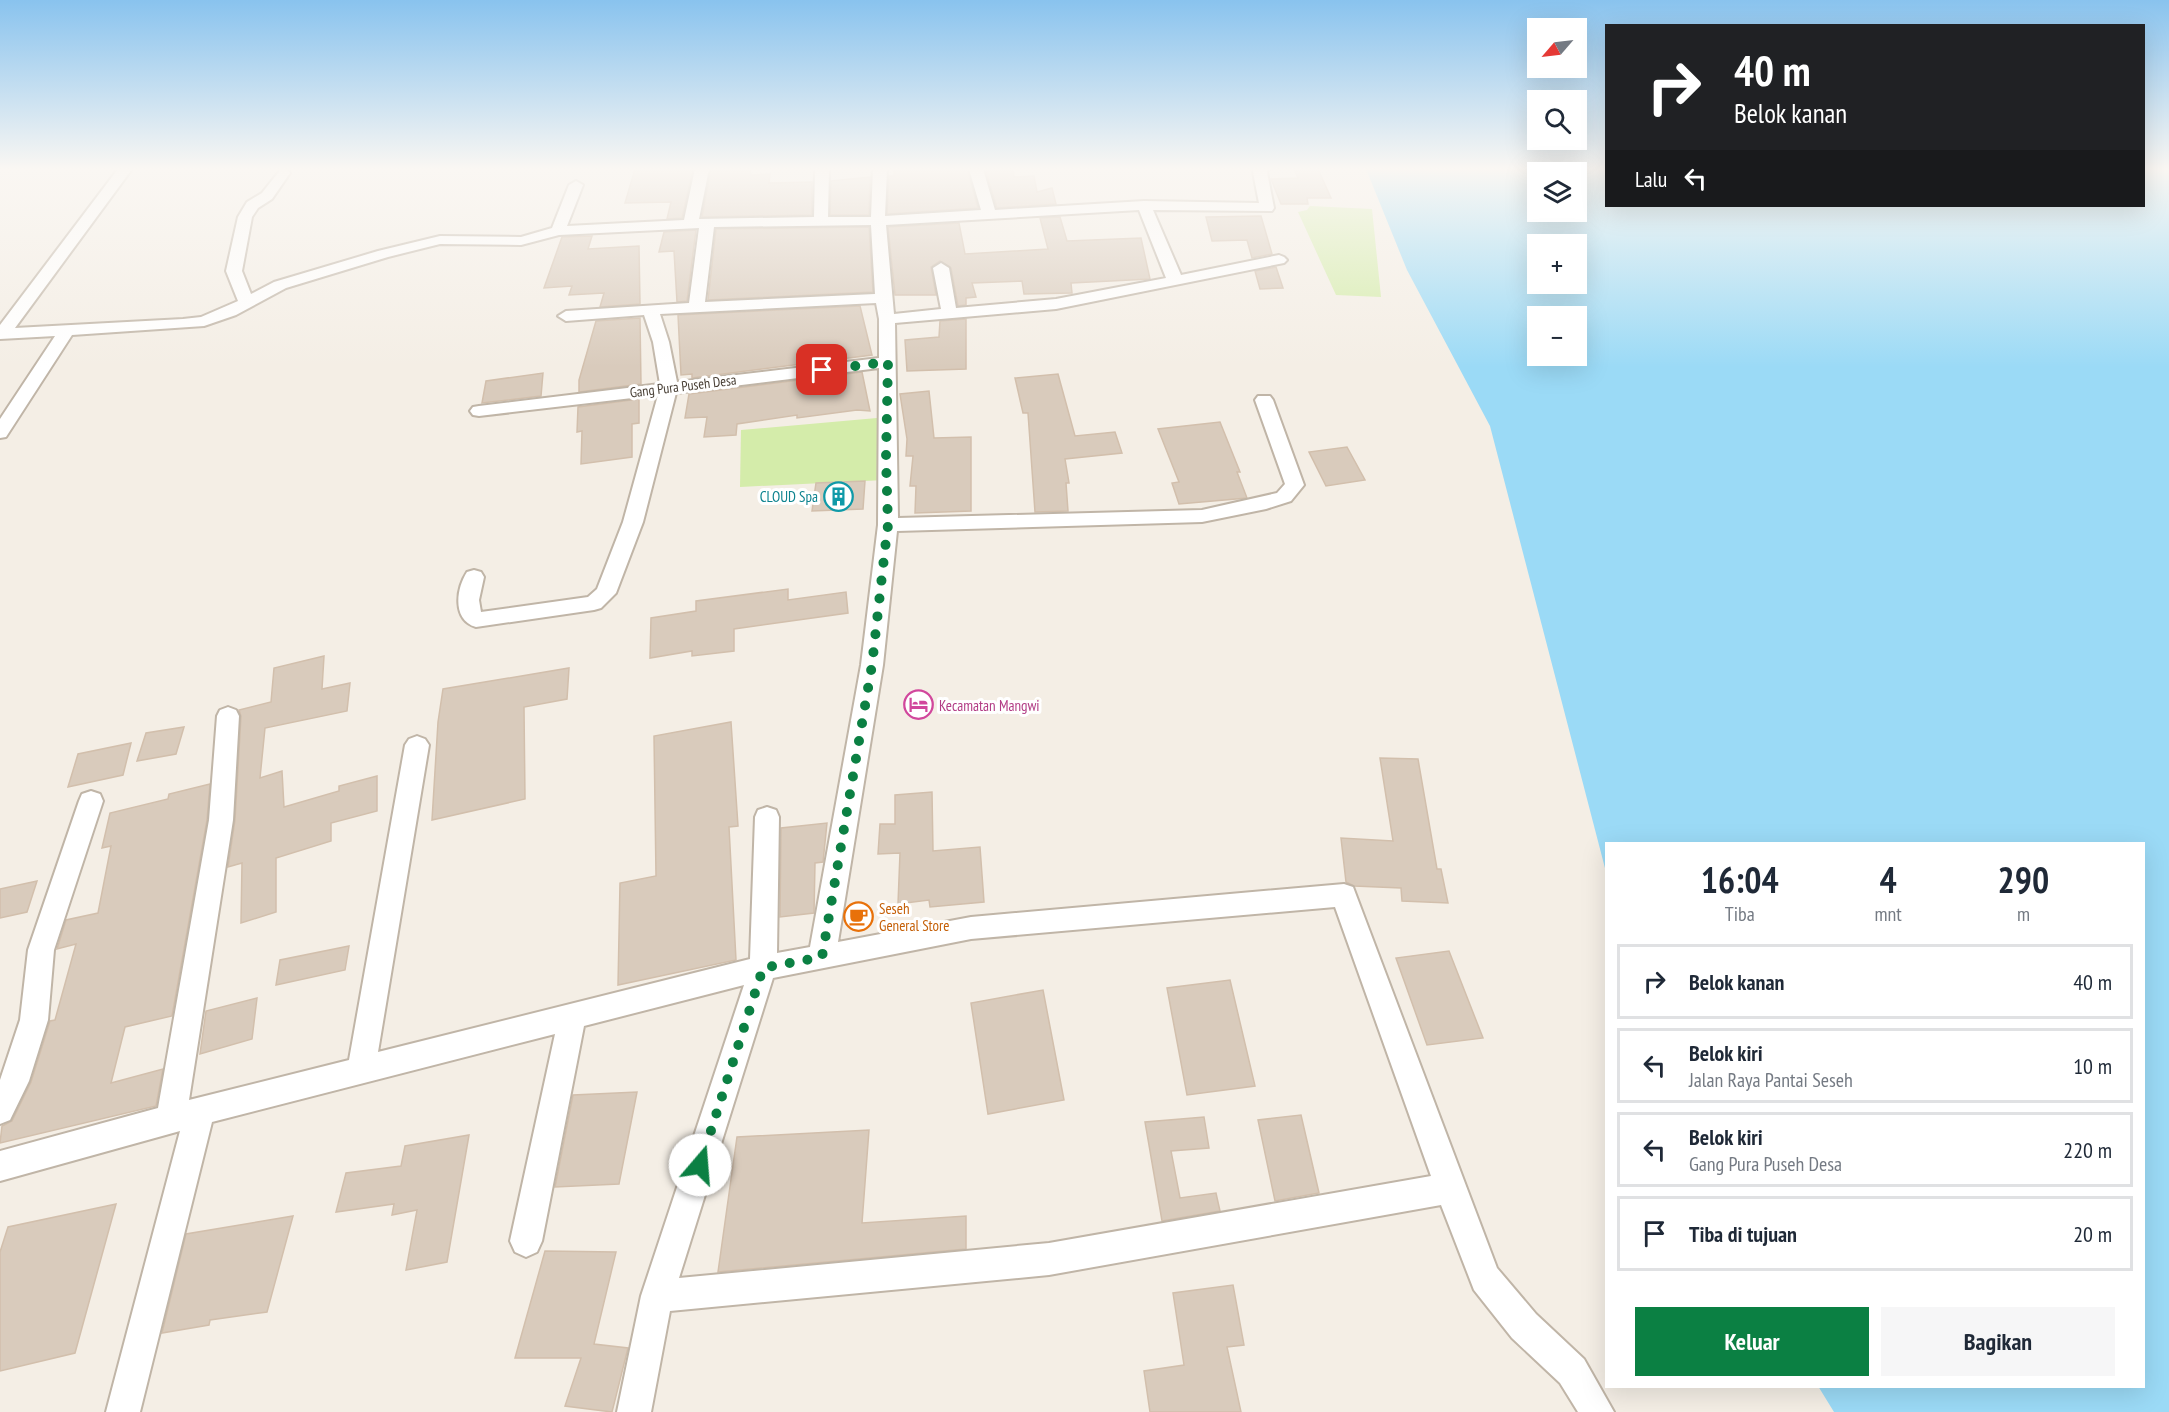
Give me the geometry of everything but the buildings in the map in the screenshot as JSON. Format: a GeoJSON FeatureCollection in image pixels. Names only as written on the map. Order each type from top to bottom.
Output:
{"type":"FeatureCollection","features":[{"type":"Feature","properties":{"kind":"street"},"geometry":{"type":"LineString","coordinates":[[1,334],[76,235]]}},
{"type":"Feature","properties":{"kind":"street"},"geometry":{"type":"LineString","coordinates":[[241,235],[234,271],[246,304]]}},
{"type":"Feature","properties":{"kind":"street"},"geometry":{"type":"LineString","coordinates":[[1,334],[204,321],[246,304],[280,285],[383,254],[440,240],[521,241],[544,235]]}},
{"type":"Feature","properties":{"kind":"street"},"geometry":{"type":"LineString","coordinates":[[696,309],[705,235]]}},
{"type":"Feature","properties":{"kind":"street"},"geometry":{"type":"LineString","coordinates":[[822,957],[872,665],[888,525],[886,458],[888,362],[879,235]]}},
{"type":"Feature","properties":{"kind":"street"},"geometry":{"type":"LineString","coordinates":[[1156,235],[1176,282]]}},
{"type":"Feature","properties":{"kind":"street"},"geometry":{"type":"LineString","coordinates":[[566,316],[650,309],[950,312],[1056,304],[1279,260]]}},
{"type":"Feature","properties":{"kind":"street"},"geometry":{"type":"LineString","coordinates":[[941,268],[950,312]]}},
{"type":"Feature","properties":{"kind":"street"},"geometry":{"type":"LineString","coordinates":[[474,577],[467,609],[476,620],[594,603],[606,593],[633,522],[669,388],[661,342],[650,309]]}},
{"type":"Feature","properties":{"kind":"street"},"geometry":{"type":"LineString","coordinates":[[0,434],[68,329]]}},
{"type":"Feature","properties":{"kind":"street","name":"Gang Pura Puseh Desa"},"geometry":{"type":"LineString","coordinates":[[478,411],[888,362]]}},
{"type":"Feature","properties":{"kind":"street"},"geometry":{"type":"LineString","coordinates":[[888,525],[1202,516],[1266,503],[1284,497],[1295,485],[1264,400]]}},
{"type":"Feature","properties":{"kind":"street"},"geometry":{"type":"LineString","coordinates":[[123,1412],[185,1115],[221,820],[228,716]]}},
{"type":"Feature","properties":{"kind":"street"},"geometry":{"type":"LineString","coordinates":[[360,1071],[417,745]]}},
{"type":"Feature","properties":{"kind":"street"},"geometry":{"type":"LineString","coordinates":[[0,1110],[15,1081],[34,1020],[41,950],[91,801]]}},
{"type":"Feature","properties":{"kind":"street"},"geometry":{"type":"LineString","coordinates":[[634,1412],[657,1296],[763,968],[767,817]]}},
{"type":"Feature","properties":{"kind":"street"},"geometry":{"type":"LineString","coordinates":[[0,1166],[185,1115],[763,968],[971,928],[1344,895],[1485,1278],[1524,1326],[1572,1371],[1597,1412]]}},
{"type":"Feature","properties":{"kind":"street"},"geometry":{"type":"LineString","coordinates":[[526,1241],[572,1017]]}},
{"type":"Feature","properties":{"kind":"street"},"geometry":{"type":"LineString","coordinates":[[657,1296],[1049,1259],[1450,1188]]}},
{"type":"Feature","properties":{"kind":"green space"},"geometry":{"type":"Polygon","coordinates":[[[1308,235],[1375,235],[1381,297],[1336,295],[1308,235]]]}},
{"type":"Feature","properties":{"kind":"green space"},"geometry":{"type":"Polygon","coordinates":[[[888,417],[885,480],[740,487],[741,430],[888,417]]]}},
{"type":"Feature","properties":{"kind":"water"},"geometry":{"type":"Polygon","coordinates":[[[1393,235],[1527,235],[1527,294],[1587,294],[1587,235],[2169,235],[2169,1412],[1834,1412],[1819,1388],[2145,1388],[2145,842],[1605,842],[1605,868],[1490,426],[1407,270],[1393,235]]]}},
{"type":"Feature","properties":{"kind":"place","name":"CLOUD Spa"},"geometry":{"type":"Point","coordinates":[839,496]}},
{"type":"Feature","properties":{"kind":"place","name":"Kecamatan Mangwi"},"geometry":{"type":"Point","coordinates":[918,705]}},
{"type":"Feature","properties":{"kind":"place","name":"Seseh General Store"},"geometry":{"type":"Point","coordinates":[858,917]}},
{"type":"Feature","properties":{"kind":"route"},"geometry":{"type":"LineString","coordinates":[[700,1165],[763,968],[822,957],[872,665],[888,525],[886,458],[888,362],[822,370]]}}]}
